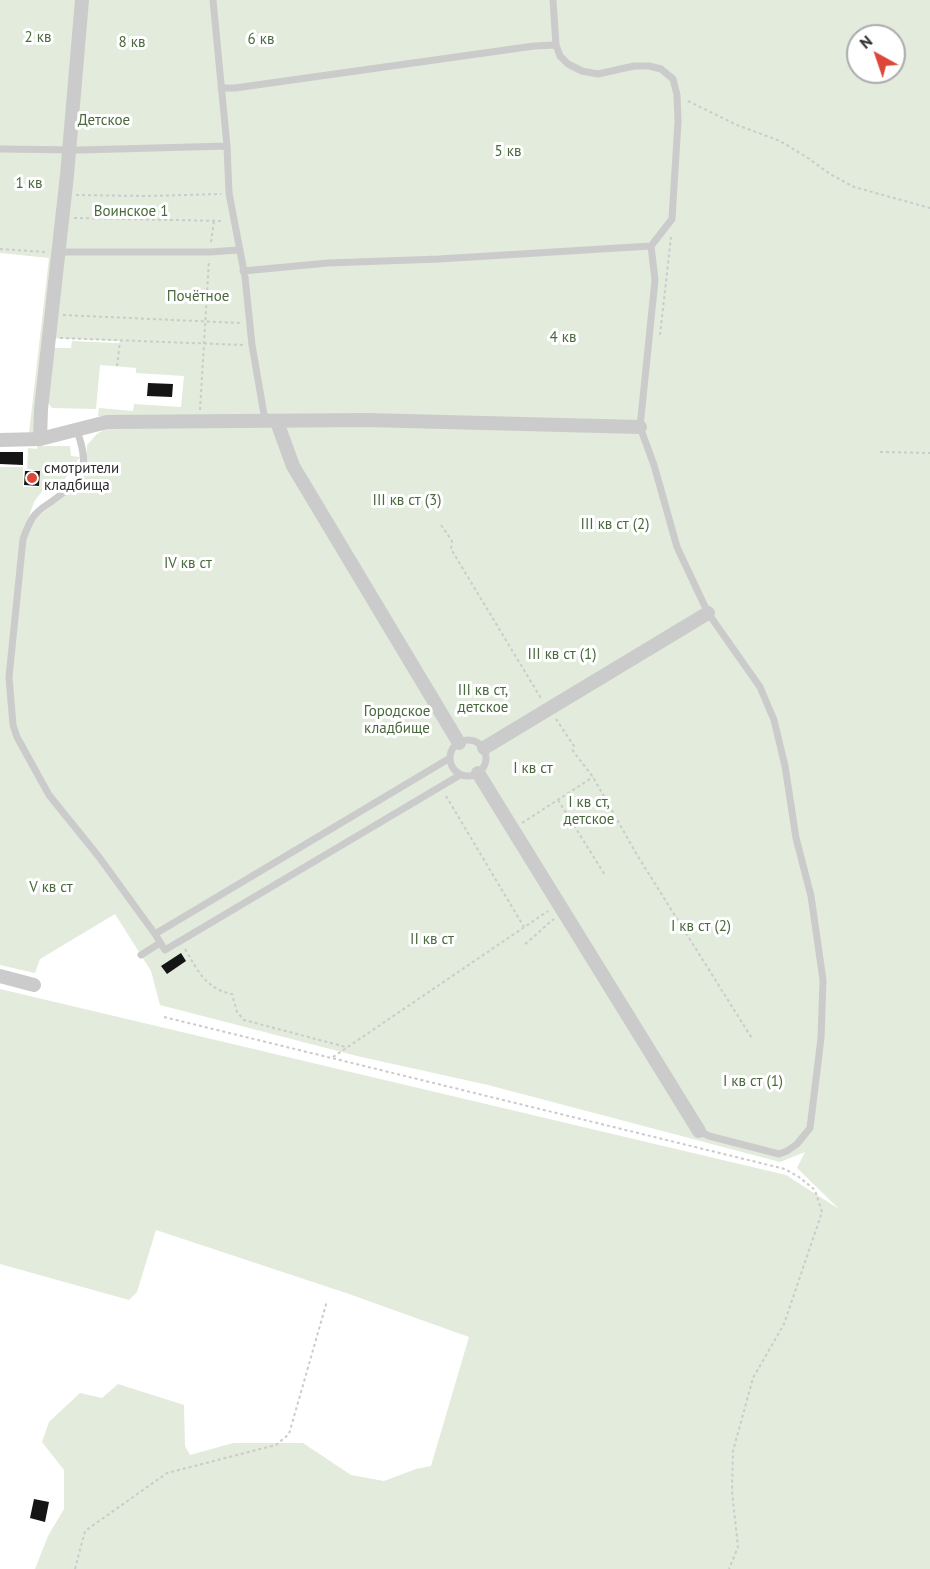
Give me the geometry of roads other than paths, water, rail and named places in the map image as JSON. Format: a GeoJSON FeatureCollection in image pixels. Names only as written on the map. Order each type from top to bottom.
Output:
{"type":"FeatureCollection","features":[{"type":"Feature","properties":{"kind":"street"},"geometry":{"type":"LineString","coordinates":[[40,439],[41,409],[65,195],[82,0]]}},
{"type":"Feature","properties":{"kind":"street"},"geometry":{"type":"LineString","coordinates":[[271,421],[293,466],[459,744]]}},
{"type":"Feature","properties":{"kind":"street"},"geometry":{"type":"LineString","coordinates":[[0,440],[40,439],[107,422],[454,421],[506,425],[640,428]]}},
{"type":"Feature","properties":{"kind":"street"},"geometry":{"type":"LineString","coordinates":[[484,748],[708,613]]}},
{"type":"Feature","properties":{"kind":"street"},"geometry":{"type":"LineString","coordinates":[[478,773],[699,1131]]}},
{"type":"Feature","properties":{"kind":"street"},"geometry":{"type":"LineString","coordinates":[[0,976],[34,985]]}},
{"type":"Feature","properties":{"kind":"lane"},"geometry":{"type":"LineString","coordinates":[[213,0],[232,221],[243,271],[252,345],[271,421]]}},
{"type":"Feature","properties":{"kind":"lane"},"geometry":{"type":"LineString","coordinates":[[554,0],[556,45],[560,56],[568,64],[582,71],[598,74],[634,66],[649,66],[661,69],[673,79],[677,95],[672,219],[651,246],[655,280],[640,428],[654,465],[677,547],[708,613],[760,687],[774,720],[785,766],[796,837],[811,896],[823,980],[821,1038],[810,1128],[797,1144],[779,1154],[709,1136],[699,1131]]}},
{"type":"Feature","properties":{"kind":"lane"},"geometry":{"type":"LineString","coordinates":[[221,88],[556,45]]}},
{"type":"Feature","properties":{"kind":"lane"},"geometry":{"type":"LineString","coordinates":[[0,148],[69,150],[226,146]]}},
{"type":"Feature","properties":{"kind":"lane"},"geometry":{"type":"LineString","coordinates":[[243,271],[328,263],[439,259],[651,246]]}},
{"type":"Feature","properties":{"kind":"lane"},"geometry":{"type":"LineString","coordinates":[[58,252],[238,250]]}},
{"type":"Feature","properties":{"kind":"lane"},"geometry":{"type":"LineString","coordinates":[[77,431],[82,446],[83,472],[74,484],[38,511],[24,538],[9,677],[13,725],[16,736],[49,795],[99,857],[165,951],[460,775],[468,776],[478,773],[487,755],[484,748],[475,741],[466,741],[452,750],[450,758],[453,768],[460,775]]}},
{"type":"Feature","properties":{"kind":"lane"},"geometry":{"type":"LineString","coordinates":[[155,934],[450,758]]}},
{"type":"Feature","properties":{"kind":"lane"},"geometry":{"type":"LineString","coordinates":[[141,955],[160,943]]}},
{"type":"Feature","properties":{"kind":"place","name":"смотрители кладбища"},"geometry":{"type":"Point","coordinates":[32,478]}},
{"type":"Feature","properties":{"kind":"park label","name":"2 кв"},"geometry":{"type":"Point","coordinates":[38,38]}},
{"type":"Feature","properties":{"kind":"park label","name":"6 кв"},"geometry":{"type":"Point","coordinates":[261,40]}},
{"type":"Feature","properties":{"kind":"park label","name":"8 кв"},"geometry":{"type":"Point","coordinates":[132,43]}},
{"type":"Feature","properties":{"kind":"park label","name":"Детское"},"geometry":{"type":"Point","coordinates":[104,121]}},
{"type":"Feature","properties":{"kind":"park label","name":"5 кв"},"geometry":{"type":"Point","coordinates":[508,152]}},
{"type":"Feature","properties":{"kind":"park label","name":"1 кв"},"geometry":{"type":"Point","coordinates":[29,184]}},
{"type":"Feature","properties":{"kind":"park label","name":"Воинское 1"},"geometry":{"type":"Point","coordinates":[131,212]}},
{"type":"Feature","properties":{"kind":"park label","name":"Почётное"},"geometry":{"type":"Point","coordinates":[198,297]}},
{"type":"Feature","properties":{"kind":"park label","name":"4 кв"},"geometry":{"type":"Point","coordinates":[563,338]}},
{"type":"Feature","properties":{"kind":"park label","name":"III кв ст (3)"},"geometry":{"type":"Point","coordinates":[407,501]}},
{"type":"Feature","properties":{"kind":"park label","name":"III кв ст (2)"},"geometry":{"type":"Point","coordinates":[615,525]}},
{"type":"Feature","properties":{"kind":"park label","name":"IV кв ст"},"geometry":{"type":"Point","coordinates":[188,564]}},
{"type":"Feature","properties":{"kind":"park label","name":"III кв ст (1)"},"geometry":{"type":"Point","coordinates":[562,655]}},
{"type":"Feature","properties":{"kind":"park label","name":"III кв ст, детское"},"geometry":{"type":"Point","coordinates":[483,700]}},
{"type":"Feature","properties":{"kind":"park label","name":"Городское кладбище"},"geometry":{"type":"Point","coordinates":[397,720]}},
{"type":"Feature","properties":{"kind":"park label","name":"I кв ст"},"geometry":{"type":"Point","coordinates":[533,769]}},
{"type":"Feature","properties":{"kind":"park label","name":"I кв ст, детское"},"geometry":{"type":"Point","coordinates":[589,812]}},
{"type":"Feature","properties":{"kind":"park label","name":"V кв ст"},"geometry":{"type":"Point","coordinates":[51,888]}},
{"type":"Feature","properties":{"kind":"park label","name":"I кв ст (2)"},"geometry":{"type":"Point","coordinates":[701,927]}},
{"type":"Feature","properties":{"kind":"park label","name":"II кв ст"},"geometry":{"type":"Point","coordinates":[432,940]}},
{"type":"Feature","properties":{"kind":"park label","name":"I кв ст (1)"},"geometry":{"type":"Point","coordinates":[753,1082]}}]}
